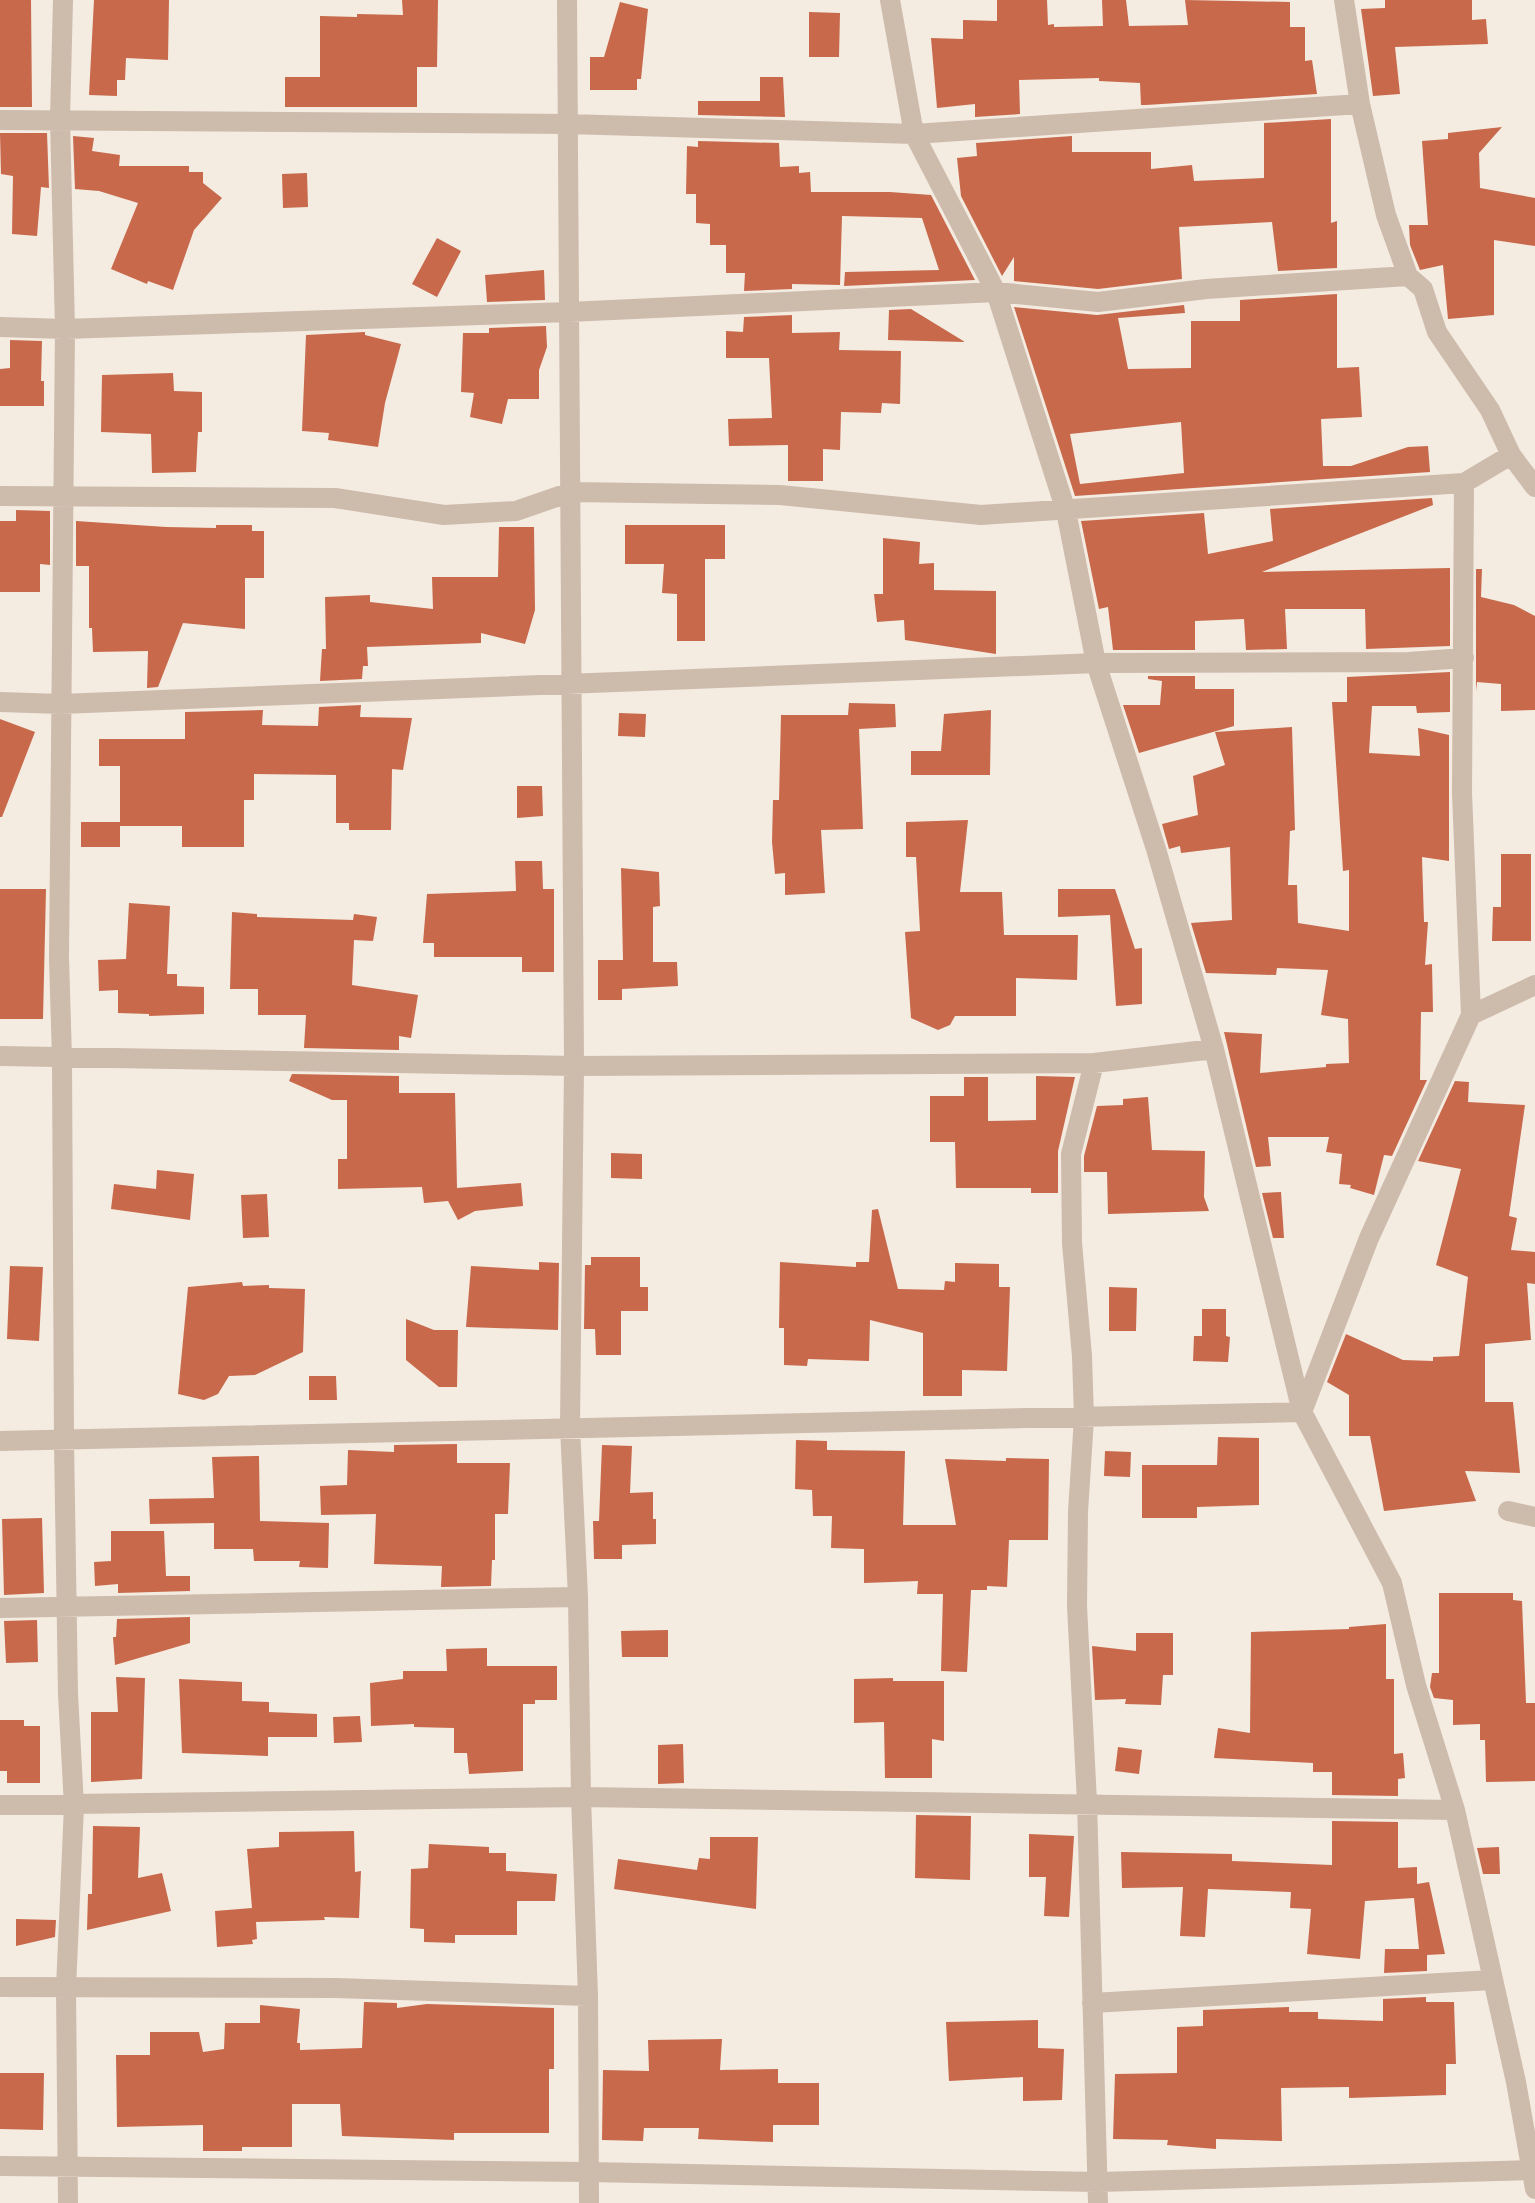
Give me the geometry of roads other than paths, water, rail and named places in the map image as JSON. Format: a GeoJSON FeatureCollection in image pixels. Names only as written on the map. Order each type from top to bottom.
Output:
{"type":"FeatureCollection","features":[{"type":"Feature","properties":{"kind":"street"},"geometry":{"type":"LineString","coordinates":[[63,0],[60,119],[65,329],[59,958],[64,1441],[74,1806],[66,1988],[68,2203]]}},
{"type":"Feature","properties":{"kind":"street"},"geometry":{"type":"LineString","coordinates":[[567,0],[574,1066],[570,1427],[578,1597],[588,1996],[589,2203]]}},
{"type":"Feature","properties":{"kind":"street"},"geometry":{"type":"LineString","coordinates":[[0,2166],[589,2172],[1098,2193],[1533,2179],[1526,2081],[1492,1980],[1455,1810],[1416,1685],[1392,1583],[1302,1412],[1214,1049],[1156,849],[1096,663],[1066,511],[996,292],[914,134],[890,0]]}},
{"type":"Feature","properties":{"kind":"street"},"geometry":{"type":"LineString","coordinates":[[1344,0],[1360,104],[1386,215],[1408,276],[1423,289],[1437,332],[1490,410],[1511,455],[1535,487]]}},
{"type":"Feature","properties":{"kind":"street"},"geometry":{"type":"LineString","coordinates":[[0,120],[568,124],[914,134],[1360,104]]}},
{"type":"Feature","properties":{"kind":"street"},"geometry":{"type":"LineString","coordinates":[[0,327],[65,329],[569,312],[996,292],[1098,302],[1206,289],[1408,276]]}},
{"type":"Feature","properties":{"kind":"street"},"geometry":{"type":"LineString","coordinates":[[0,496],[335,498],[444,515],[516,511],[571,492],[780,495],[981,515],[1464,483],[1511,455]]}},
{"type":"Feature","properties":{"kind":"street"},"geometry":{"type":"LineString","coordinates":[[1302,1412],[1369,1238],[1471,1015],[1462,793],[1464,483]]}},
{"type":"Feature","properties":{"kind":"street"},"geometry":{"type":"LineString","coordinates":[[0,702],[61,704],[571,686],[1096,663],[1409,662],[1464,658]]}},
{"type":"Feature","properties":{"kind":"street"},"geometry":{"type":"LineString","coordinates":[[1471,1015],[1535,985]]}},
{"type":"Feature","properties":{"kind":"street"},"geometry":{"type":"LineString","coordinates":[[0,1056],[574,1066],[1094,1063],[1214,1049]]}},
{"type":"Feature","properties":{"kind":"street"},"geometry":{"type":"LineString","coordinates":[[1094,1063],[1071,1154],[1072,1243],[1084,1418],[1077,1606],[1087,1802],[1098,2193]]}},
{"type":"Feature","properties":{"kind":"street"},"geometry":{"type":"LineString","coordinates":[[0,1441],[1302,1412]]}},
{"type":"Feature","properties":{"kind":"street"},"geometry":{"type":"LineString","coordinates":[[1508,1511],[1535,1517]]}},
{"type":"Feature","properties":{"kind":"street"},"geometry":{"type":"LineString","coordinates":[[0,1608],[578,1597]]}},
{"type":"Feature","properties":{"kind":"street"},"geometry":{"type":"LineString","coordinates":[[0,1805],[581,1797],[1087,1802],[1455,1810]]}},
{"type":"Feature","properties":{"kind":"street"},"geometry":{"type":"LineString","coordinates":[[1092,2003],[1492,1980]]}},
{"type":"Feature","properties":{"kind":"street"},"geometry":{"type":"LineString","coordinates":[[0,1987],[335,1988],[588,1996]]}}]}
